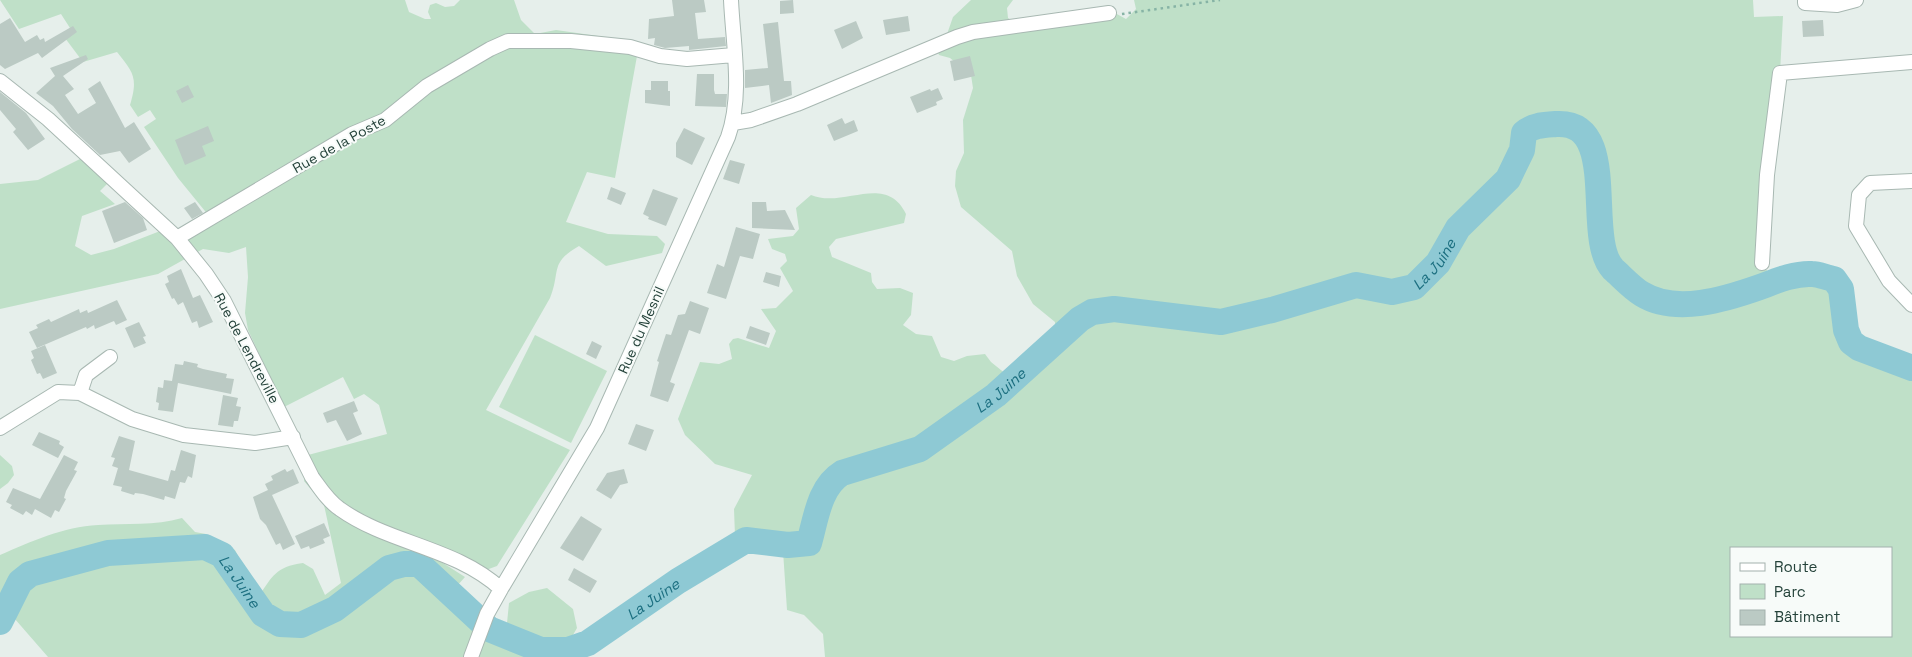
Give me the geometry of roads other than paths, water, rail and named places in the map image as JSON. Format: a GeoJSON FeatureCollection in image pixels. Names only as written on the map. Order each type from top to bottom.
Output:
{"type":"FeatureCollection","features":[{"type":"Feature","properties":{"kind":"street","name":"Rue du Mesnil"},"geometry":{"type":"LineString","coordinates":[[472,657],[487,614],[598,428],[733,123],[735,90],[731,0]]}},
{"type":"Feature","properties":{"kind":"street"},"geometry":{"type":"LineString","coordinates":[[1805,0],[1805,3],[1837,5],[1856,0]]}},
{"type":"Feature","properties":{"kind":"street"},"geometry":{"type":"LineString","coordinates":[[733,123],[751,120],[797,104],[973,32],[1109,13]]}},
{"type":"Feature","properties":{"kind":"street","name":"Rue de la Poste"},"geometry":{"type":"LineString","coordinates":[[177,238],[352,134],[385,120],[427,86],[490,49],[508,41],[570,41],[630,47],[660,56],[688,59],[734,55]]}},
{"type":"Feature","properties":{"kind":"street"},"geometry":{"type":"LineString","coordinates":[[1762,263],[1767,175],[1780,73],[1912,62]]}},
{"type":"Feature","properties":{"kind":"street","name":"Rue de Lendreville"},"geometry":{"type":"LineString","coordinates":[[0,81],[40,113],[177,238],[206,274],[224,301],[312,477],[324,495],[338,508],[363,523],[467,564],[487,576],[501,589]]}},
{"type":"Feature","properties":{"kind":"street"},"geometry":{"type":"LineString","coordinates":[[1912,181],[1870,183],[1859,195],[1856,226],[1889,281],[1912,305]]}},
{"type":"Feature","properties":{"kind":"street"},"geometry":{"type":"LineString","coordinates":[[80,393],[86,375],[110,357]]}},
{"type":"Feature","properties":{"kind":"street"},"geometry":{"type":"LineString","coordinates":[[0,428],[58,392],[80,393],[132,419],[184,435],[254,443],[293,437]]}},
{"type":"Feature","properties":{"kind":"waterway","name":"La Juine"},"geometry":{"type":"LineString","coordinates":[[0,622],[20,582],[30,574],[108,553],[205,547],[222,555],[263,614],[280,624],[301,625],[335,609],[389,568],[404,564],[419,564],[489,629],[541,650],[568,650],[588,643],[678,581],[746,540],[788,545],[809,543],[823,495],[834,479],[842,473],[920,449],[996,395],[1080,319],[1092,312],[1114,309],[1221,322],[1272,310],[1356,285],[1392,292],[1414,287],[1438,263],[1458,228],[1508,179],[1522,150],[1524,133],[1531,128],[1543,125],[1556,124],[1576,128],[1589,140],[1595,160],[1601,232],[1605,253],[1613,269],[1642,294],[1655,300],[1670,303],[1701,303],[1747,292],[1799,275],[1815,274],[1834,279],[1841,289],[1846,330],[1851,342],[1859,348],[1912,368]]}}]}
